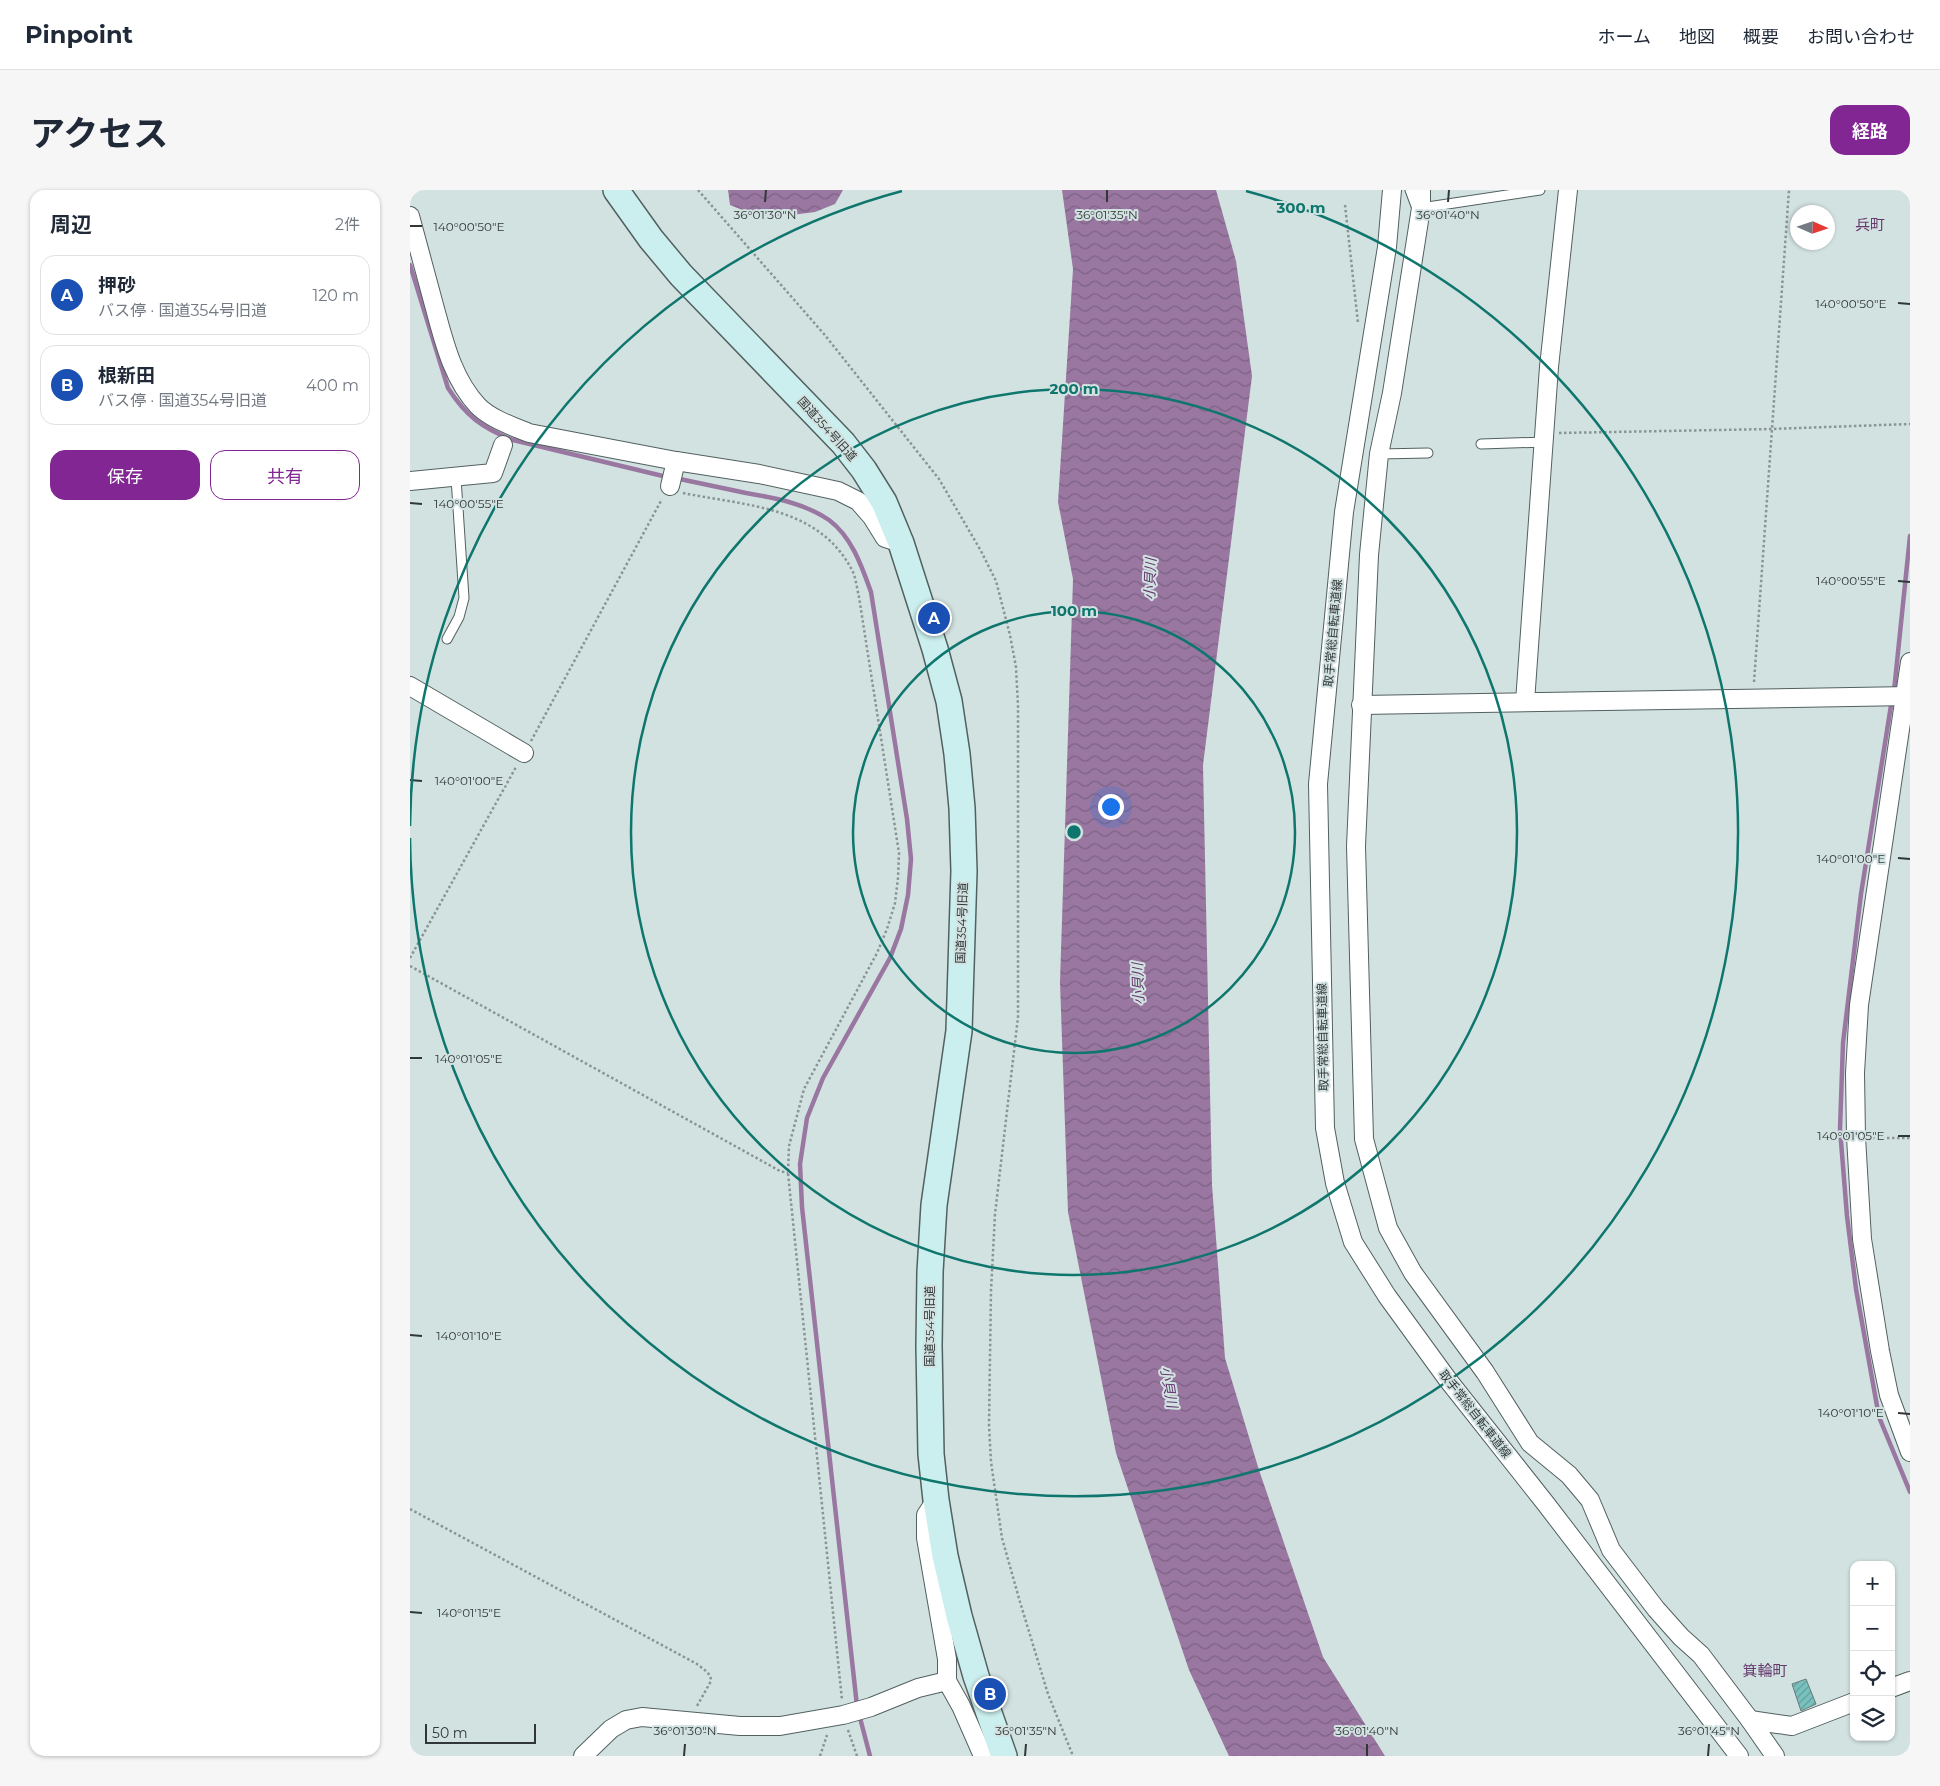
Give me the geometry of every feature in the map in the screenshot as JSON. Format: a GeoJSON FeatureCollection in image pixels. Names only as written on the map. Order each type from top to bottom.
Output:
{"type":"FeatureCollection","features":[{"type":"Feature","properties":{"kind":"street","name":"国道354号旧道"},"geometry":{"type":"LineString","coordinates":[[616,190],[651,239],[681,275],[843,443],[864,470],[884,502],[901,543],[935,649],[949,701],[957,754],[962,808],[964,872],[959,1031],[934,1205],[930,1272],[931,1445],[936,1500],[945,1556],[959,1616],[976,1676],[1004,1756]]}},
{"type":"Feature","properties":{"kind":"street","name":"取手常総自転車道線"},"geometry":{"type":"LineString","coordinates":[[1392,190],[1387,247],[1344,512],[1318,784],[1325,1128],[1335,1183],[1353,1242],[1387,1296],[1448,1380],[1546,1504],[1739,1756]]}},
{"type":"Feature","properties":{"kind":"street"},"geometry":{"type":"LineString","coordinates":[[1420,190],[1421,208],[1392,393],[1379,454],[1369,555],[1356,846],[1364,1138],[1388,1228],[1413,1273],[1485,1372],[1530,1443],[1569,1475],[1590,1500],[1611,1550],[1656,1609],[1681,1638],[1701,1656],[1775,1756]]}},
{"type":"Feature","properties":{"kind":"street"},"geometry":{"type":"LineString","coordinates":[[1525,702],[1549,367],[1568,190]]}},
{"type":"Feature","properties":{"kind":"street"},"geometry":{"type":"LineString","coordinates":[[410,216],[447,350],[456,374],[466,392],[506,436]]}},
{"type":"Feature","properties":{"kind":"street"},"geometry":{"type":"LineString","coordinates":[[506,436],[529,432],[672,477],[759,474],[838,491],[858,502],[872,517],[885,538],[901,543]]}},
{"type":"Feature","properties":{"kind":"street"},"geometry":{"type":"LineString","coordinates":[[410,481],[493,473],[506,436]]}},
{"type":"Feature","properties":{"kind":"street"},"geometry":{"type":"LineString","coordinates":[[1910,662],[1908,696],[1859,1005],[1855,1073],[1856,1137],[1862,1240],[1878,1342],[1889,1395],[1910,1452]]}},
{"type":"Feature","properties":{"kind":"street"},"geometry":{"type":"LineString","coordinates":[[410,686],[524,753]]}},
{"type":"Feature","properties":{"kind":"street"},"geometry":{"type":"LineString","coordinates":[[1361,705],[1908,696]]}},
{"type":"Feature","properties":{"kind":"street"},"geometry":{"type":"LineString","coordinates":[[936,1500],[926,1515],[926,1538],[947,1659],[947,1681],[961,1706],[983,1756]]}},
{"type":"Feature","properties":{"kind":"street"},"geometry":{"type":"LineString","coordinates":[[583,1756],[610,1729],[626,1720],[642,1717],[762,1727],[789,1724],[843,1715],[868,1708],[918,1688],[947,1681]]}},
{"type":"Feature","properties":{"kind":"street"},"geometry":{"type":"LineString","coordinates":[[1895,1687],[1910,1681]]}},
{"type":"Feature","properties":{"kind":"street"},"geometry":{"type":"LineString","coordinates":[[1750,1720],[1792,1726],[1850,1704]]}},
{"type":"Feature","properties":{"kind":"lane"},"geometry":{"type":"LineString","coordinates":[[1410,190],[1416,206],[1421,208],[1540,190]]}},
{"type":"Feature","properties":{"kind":"lane"},"geometry":{"type":"LineString","coordinates":[[1481,444],[1545,438]]}},
{"type":"Feature","properties":{"kind":"lane"},"geometry":{"type":"LineString","coordinates":[[1379,454],[1428,454]]}},
{"type":"Feature","properties":{"kind":"lane"},"geometry":{"type":"LineString","coordinates":[[447,639],[459,617],[464,598],[456,478]]}},
{"type":"Feature","properties":{"kind":"path"},"geometry":{"type":"LineString","coordinates":[[1753,698],[1788,190]]}},
{"type":"Feature","properties":{"kind":"path"},"geometry":{"type":"LineString","coordinates":[[1345,205],[1358,328]]}},
{"type":"Feature","properties":{"kind":"path"},"geometry":{"type":"LineString","coordinates":[[1545,438],[1910,424]]}},
{"type":"Feature","properties":{"kind":"path"},"geometry":{"type":"LineString","coordinates":[[410,958],[524,753],[672,477],[788,514],[809,524],[827,537],[842,554],[854,573],[898,845],[898,878],[892,912],[877,953],[804,1089],[789,1146],[788,1173],[843,1715],[857,1756]]}},
{"type":"Feature","properties":{"kind":"path"},"geometry":{"type":"LineString","coordinates":[[410,966],[780,1171],[788,1173]]}},
{"type":"Feature","properties":{"kind":"path"},"geometry":{"type":"LineString","coordinates":[[1856,1137],[1910,1138]]}},
{"type":"Feature","properties":{"kind":"path"},"geometry":{"type":"LineString","coordinates":[[410,1509],[709,1673],[711,1681],[690,1721]]}},
{"type":"Feature","properties":{"kind":"path"},"geometry":{"type":"LineString","coordinates":[[820,1756],[843,1715]]}},
{"type":"Feature","properties":{"kind":"water"},"geometry":{"type":"Polygon","coordinates":[[[728,190],[843,190],[835,204],[815,212],[776,217],[750,213],[730,205],[728,190]]]}},
{"type":"Feature","properties":{"kind":"water","name":"小貝川"},"geometry":{"type":"Polygon","coordinates":[[[1062,190],[1216,190],[1236,261],[1252,376],[1203,765],[1212,1185],[1225,1358],[1259,1470],[1323,1657],[1385,1756],[1229,1756],[1189,1670],[1116,1453],[1068,1212],[1060,982],[1073,579],[1058,502],[1073,269],[1062,190]]]}},
{"type":"Feature","properties":{"kind":"building"},"geometry":{"type":"Polygon","coordinates":[[[1806,1679],[1816,1704],[1801,1711],[1792,1684],[1806,1679]]]}},
{"type":"Feature","properties":{"kind":"waterway"},"geometry":{"type":"LineString","coordinates":[[410,265],[448,388],[468,414],[492,431],[513,440],[667,477]]}},
{"type":"Feature","properties":{"kind":"waterway"},"geometry":{"type":"LineString","coordinates":[[675,478],[799,505],[829,520],[844,535],[860,563],[871,592],[907,819],[911,859],[908,895],[901,929],[890,958],[823,1078],[807,1118],[800,1164],[802,1207],[857,1706]]}},
{"type":"Feature","properties":{"kind":"waterway"},"geometry":{"type":"LineString","coordinates":[[1894,691],[1910,536]]}},
{"type":"Feature","properties":{"kind":"waterway"},"geometry":{"type":"LineString","coordinates":[[1892,699],[1861,894],[1843,1043],[1840,1129],[1847,1216],[1856,1289],[1879,1417],[1910,1492]]}},
{"type":"Feature","properties":{"kind":"waterway"},"geometry":{"type":"LineString","coordinates":[[859,1714],[870,1756]]}},
{"type":"Feature","properties":{"kind":"place","name":"押砂"},"geometry":{"type":"Point","coordinates":[934,618]}},
{"type":"Feature","properties":{"kind":"place","name":"根新田"},"geometry":{"type":"Point","coordinates":[990,1694]}},
{"type":"Feature","properties":{"kind":"district","name":"兵町"},"geometry":{"type":"Point","coordinates":[1870,225]}},
{"type":"Feature","properties":{"kind":"district","name":"箕輪町"},"geometry":{"type":"Point","coordinates":[1765,1671]}}]}
